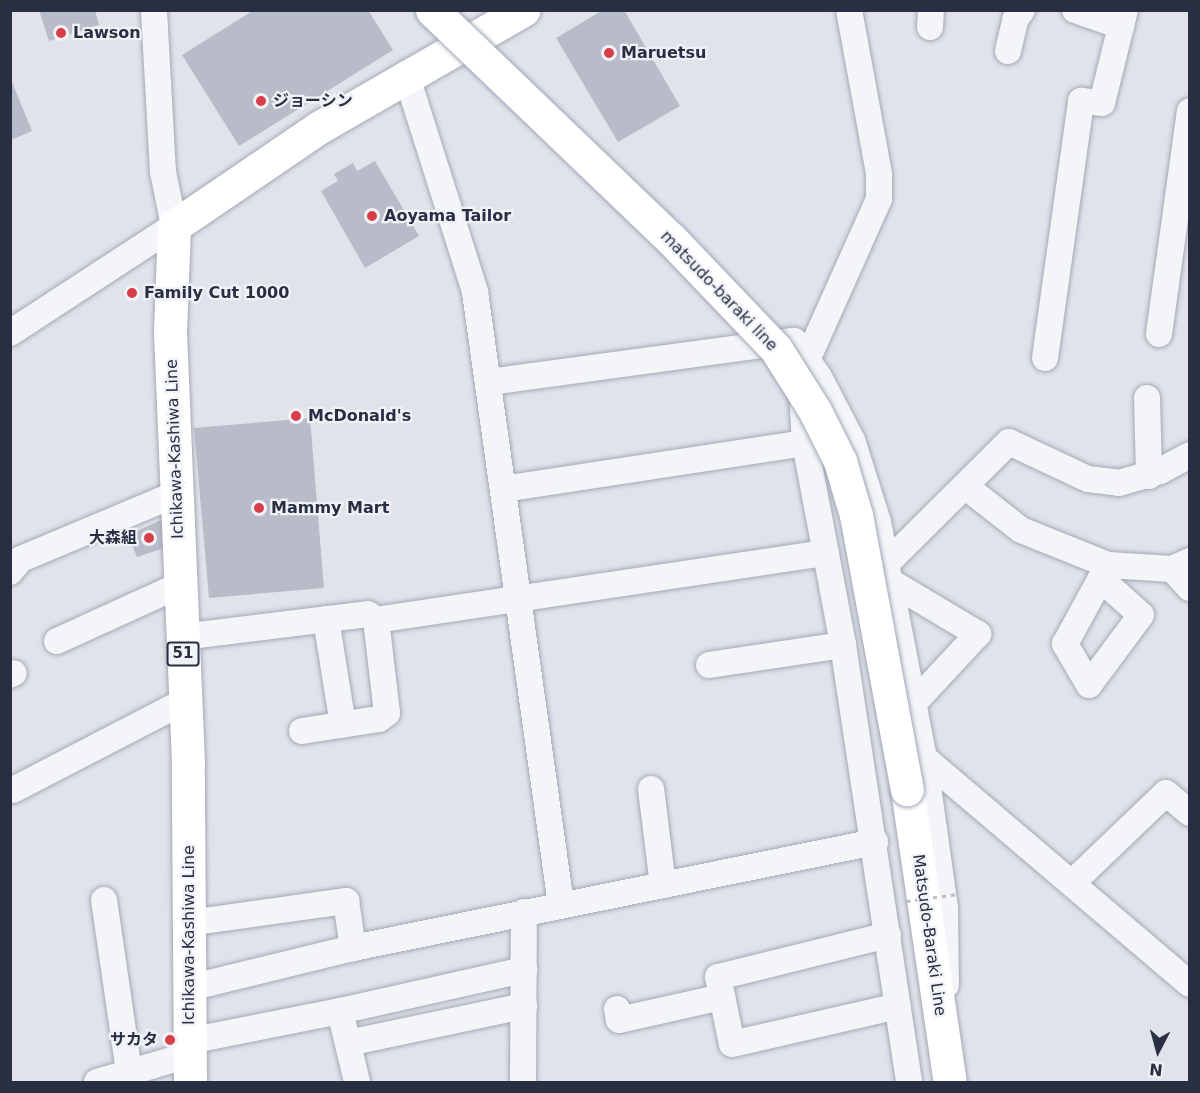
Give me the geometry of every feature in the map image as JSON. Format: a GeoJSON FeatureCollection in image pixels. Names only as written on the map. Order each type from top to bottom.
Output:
{"type":"FeatureCollection","features":[{"type":"Feature","properties":{"kind":"main road","name":"matsudo-baraki line"},"geometry":{"type":"LineString","coordinates":[[432,10],[678,246],[776,349],[815,411],[840,461],[856,515],[918,798]]}},
{"type":"Feature","properties":{"kind":"main road"},"geometry":{"type":"LineString","coordinates":[[174,226],[318,128],[406,75],[524,10]]}},
{"type":"Feature","properties":{"kind":"main road","name":"Ichikawa-Kashiwa Line"},"geometry":{"type":"LineString","coordinates":[[174,226],[170,331],[185,701],[189,1060]]}},
{"type":"Feature","properties":{"kind":"main road","name":"Matsudo-Baraki Line"},"geometry":{"type":"LineString","coordinates":[[918,798],[950,1083]]}},
{"type":"Feature","properties":{"kind":"street"},"geometry":{"type":"LineString","coordinates":[[10,333],[174,226],[163,172],[154,10]]}},
{"type":"Feature","properties":{"kind":"street"},"geometry":{"type":"LineString","coordinates":[[849,10],[879,174],[879,199],[807,360],[802,391],[805,443],[843,645],[875,842],[909,1083]]}},
{"type":"Feature","properties":{"kind":"street"},"geometry":{"type":"LineString","coordinates":[[1008,51],[1015,20],[1022,10]]}},
{"type":"Feature","properties":{"kind":"street"},"geometry":{"type":"LineString","coordinates":[[1045,358],[1081,101],[1102,103],[1123,18],[1075,10]]}},
{"type":"Feature","properties":{"kind":"street"},"geometry":{"type":"LineString","coordinates":[[406,75],[475,292],[561,905]]}},
{"type":"Feature","properties":{"kind":"street"},"geometry":{"type":"LineString","coordinates":[[1159,334],[1189,125]]}},
{"type":"Feature","properties":{"kind":"street"},"geometry":{"type":"LineString","coordinates":[[489,382],[794,341],[852,440],[878,522],[924,758],[918,798],[966,791]]}},
{"type":"Feature","properties":{"kind":"street"},"geometry":{"type":"LineString","coordinates":[[1147,398],[1149,476]]}},
{"type":"Feature","properties":{"kind":"street"},"geometry":{"type":"LineString","coordinates":[[888,572],[965,486],[1009,442],[1088,479],[1119,483],[1149,476],[1190,455]]}},
{"type":"Feature","properties":{"kind":"street"},"geometry":{"type":"LineString","coordinates":[[504,489],[805,443]]}},
{"type":"Feature","properties":{"kind":"street"},"geometry":{"type":"LineString","coordinates":[[965,486],[1021,530],[1105,572],[1181,565],[1190,588]]}},
{"type":"Feature","properties":{"kind":"street"},"geometry":{"type":"LineString","coordinates":[[10,572],[21,559],[176,494]]}},
{"type":"Feature","properties":{"kind":"street"},"geometry":{"type":"LineString","coordinates":[[376,620],[825,548],[878,522]]}},
{"type":"Feature","properties":{"kind":"street"},"geometry":{"type":"LineString","coordinates":[[888,572],[978,634],[913,704]]}},
{"type":"Feature","properties":{"kind":"street"},"geometry":{"type":"LineString","coordinates":[[57,641],[180,585]]}},
{"type":"Feature","properties":{"kind":"street"},"geometry":{"type":"LineString","coordinates":[[183,637],[368,614],[376,620],[387,713],[379,719],[302,731]]}},
{"type":"Feature","properties":{"kind":"street"},"geometry":{"type":"LineString","coordinates":[[326,619],[343,725]]}},
{"type":"Feature","properties":{"kind":"street"},"geometry":{"type":"LineString","coordinates":[[710,665],[843,645]]}},
{"type":"Feature","properties":{"kind":"street"},"geometry":{"type":"LineString","coordinates":[[13,790],[185,701]]}},
{"type":"Feature","properties":{"kind":"street"},"geometry":{"type":"LineString","coordinates":[[924,758],[966,791],[1190,984]]}},
{"type":"Feature","properties":{"kind":"street"},"geometry":{"type":"LineString","coordinates":[[651,789],[663,885]]}},
{"type":"Feature","properties":{"kind":"street"},"geometry":{"type":"LineString","coordinates":[[1072,883],[1166,793],[1190,813]]}},
{"type":"Feature","properties":{"kind":"street"},"geometry":{"type":"LineString","coordinates":[[189,988],[353,948],[875,842]]}},
{"type":"Feature","properties":{"kind":"street"},"geometry":{"type":"LineString","coordinates":[[104,900],[129,1071]]}},
{"type":"Feature","properties":{"kind":"street"},"geometry":{"type":"LineString","coordinates":[[189,923],[346,901],[353,948]]}},
{"type":"Feature","properties":{"kind":"street"},"geometry":{"type":"LineString","coordinates":[[523,1083],[524,912]]}},
{"type":"Feature","properties":{"kind":"street"},"geometry":{"type":"LineString","coordinates":[[888,936],[718,977],[732,1044],[898,1006]]}},
{"type":"Feature","properties":{"kind":"street"},"geometry":{"type":"LineString","coordinates":[[97,1083],[129,1071],[189,1060],[340,1011],[524,970]]}},
{"type":"Feature","properties":{"kind":"street"},"geometry":{"type":"LineString","coordinates":[[617,1009],[619,1020],[722,997]]}},
{"type":"Feature","properties":{"kind":"street"},"geometry":{"type":"LineString","coordinates":[[348,1043],[524,1006]]}},
{"type":"Feature","properties":{"kind":"street"},"geometry":{"type":"LineString","coordinates":[[340,1011],[357,1083]]}},
{"type":"Feature","properties":{"kind":"path"},"geometry":{"type":"LineString","coordinates":[[906,901],[959,894]]}},
{"type":"Feature","properties":{"kind":"building","name":"Lawson"},"geometry":{"type":"Polygon","coordinates":[[[39,10],[95,10],[99,25],[49,41],[39,10]]]}},
{"type":"Feature","properties":{"kind":"building","name":"ジョーシン"},"geometry":{"type":"Polygon","coordinates":[[[254,10],[368,10],[393,50],[239,146],[182,55],[254,10]]]}},
{"type":"Feature","properties":{"kind":"building"},"geometry":{"type":"Polygon","coordinates":[[[603,10],[624,10],[680,106],[618,142],[556,38],[603,10]]]}},
{"type":"Feature","properties":{"kind":"building"},"geometry":{"type":"Polygon","coordinates":[[[11,80],[32,131],[11,140],[11,80]]]}},
{"type":"Feature","properties":{"kind":"building"},"geometry":{"type":"Polygon","coordinates":[[[375,161],[419,236],[365,268],[321,191],[338,181],[334,174],[353,163],[357,171],[375,161]]]}},
{"type":"Feature","properties":{"kind":"building","name":"Mammy Mart"},"geometry":{"type":"Polygon","coordinates":[[[310,418],[324,588],[209,598],[194,428],[310,418]]]}},
{"type":"Feature","properties":{"kind":"building"},"geometry":{"type":"Polygon","coordinates":[[[166,518],[164,548],[137,557],[128,535],[166,518]]]}},
{"type":"Feature","properties":{"kind":"place","name":"Lawson"},"geometry":{"type":"Point","coordinates":[61,33]}},
{"type":"Feature","properties":{"kind":"place","name":"Maruetsu"},"geometry":{"type":"Point","coordinates":[609,53]}},
{"type":"Feature","properties":{"kind":"place","name":"ジョーシン"},"geometry":{"type":"Point","coordinates":[261,101]}},
{"type":"Feature","properties":{"kind":"place","name":"Aoyama Tailor"},"geometry":{"type":"Point","coordinates":[372,216]}},
{"type":"Feature","properties":{"kind":"place","name":"Family Cut 1000"},"geometry":{"type":"Point","coordinates":[132,293]}},
{"type":"Feature","properties":{"kind":"place","name":"McDonald's"},"geometry":{"type":"Point","coordinates":[296,416]}},
{"type":"Feature","properties":{"kind":"place","name":"Mammy Mart"},"geometry":{"type":"Point","coordinates":[259,508]}},
{"type":"Feature","properties":{"kind":"place","name":"大森組"},"geometry":{"type":"Point","coordinates":[149,538]}},
{"type":"Feature","properties":{"kind":"place","name":"サカタ"},"geometry":{"type":"Point","coordinates":[170,1040]}}]}
